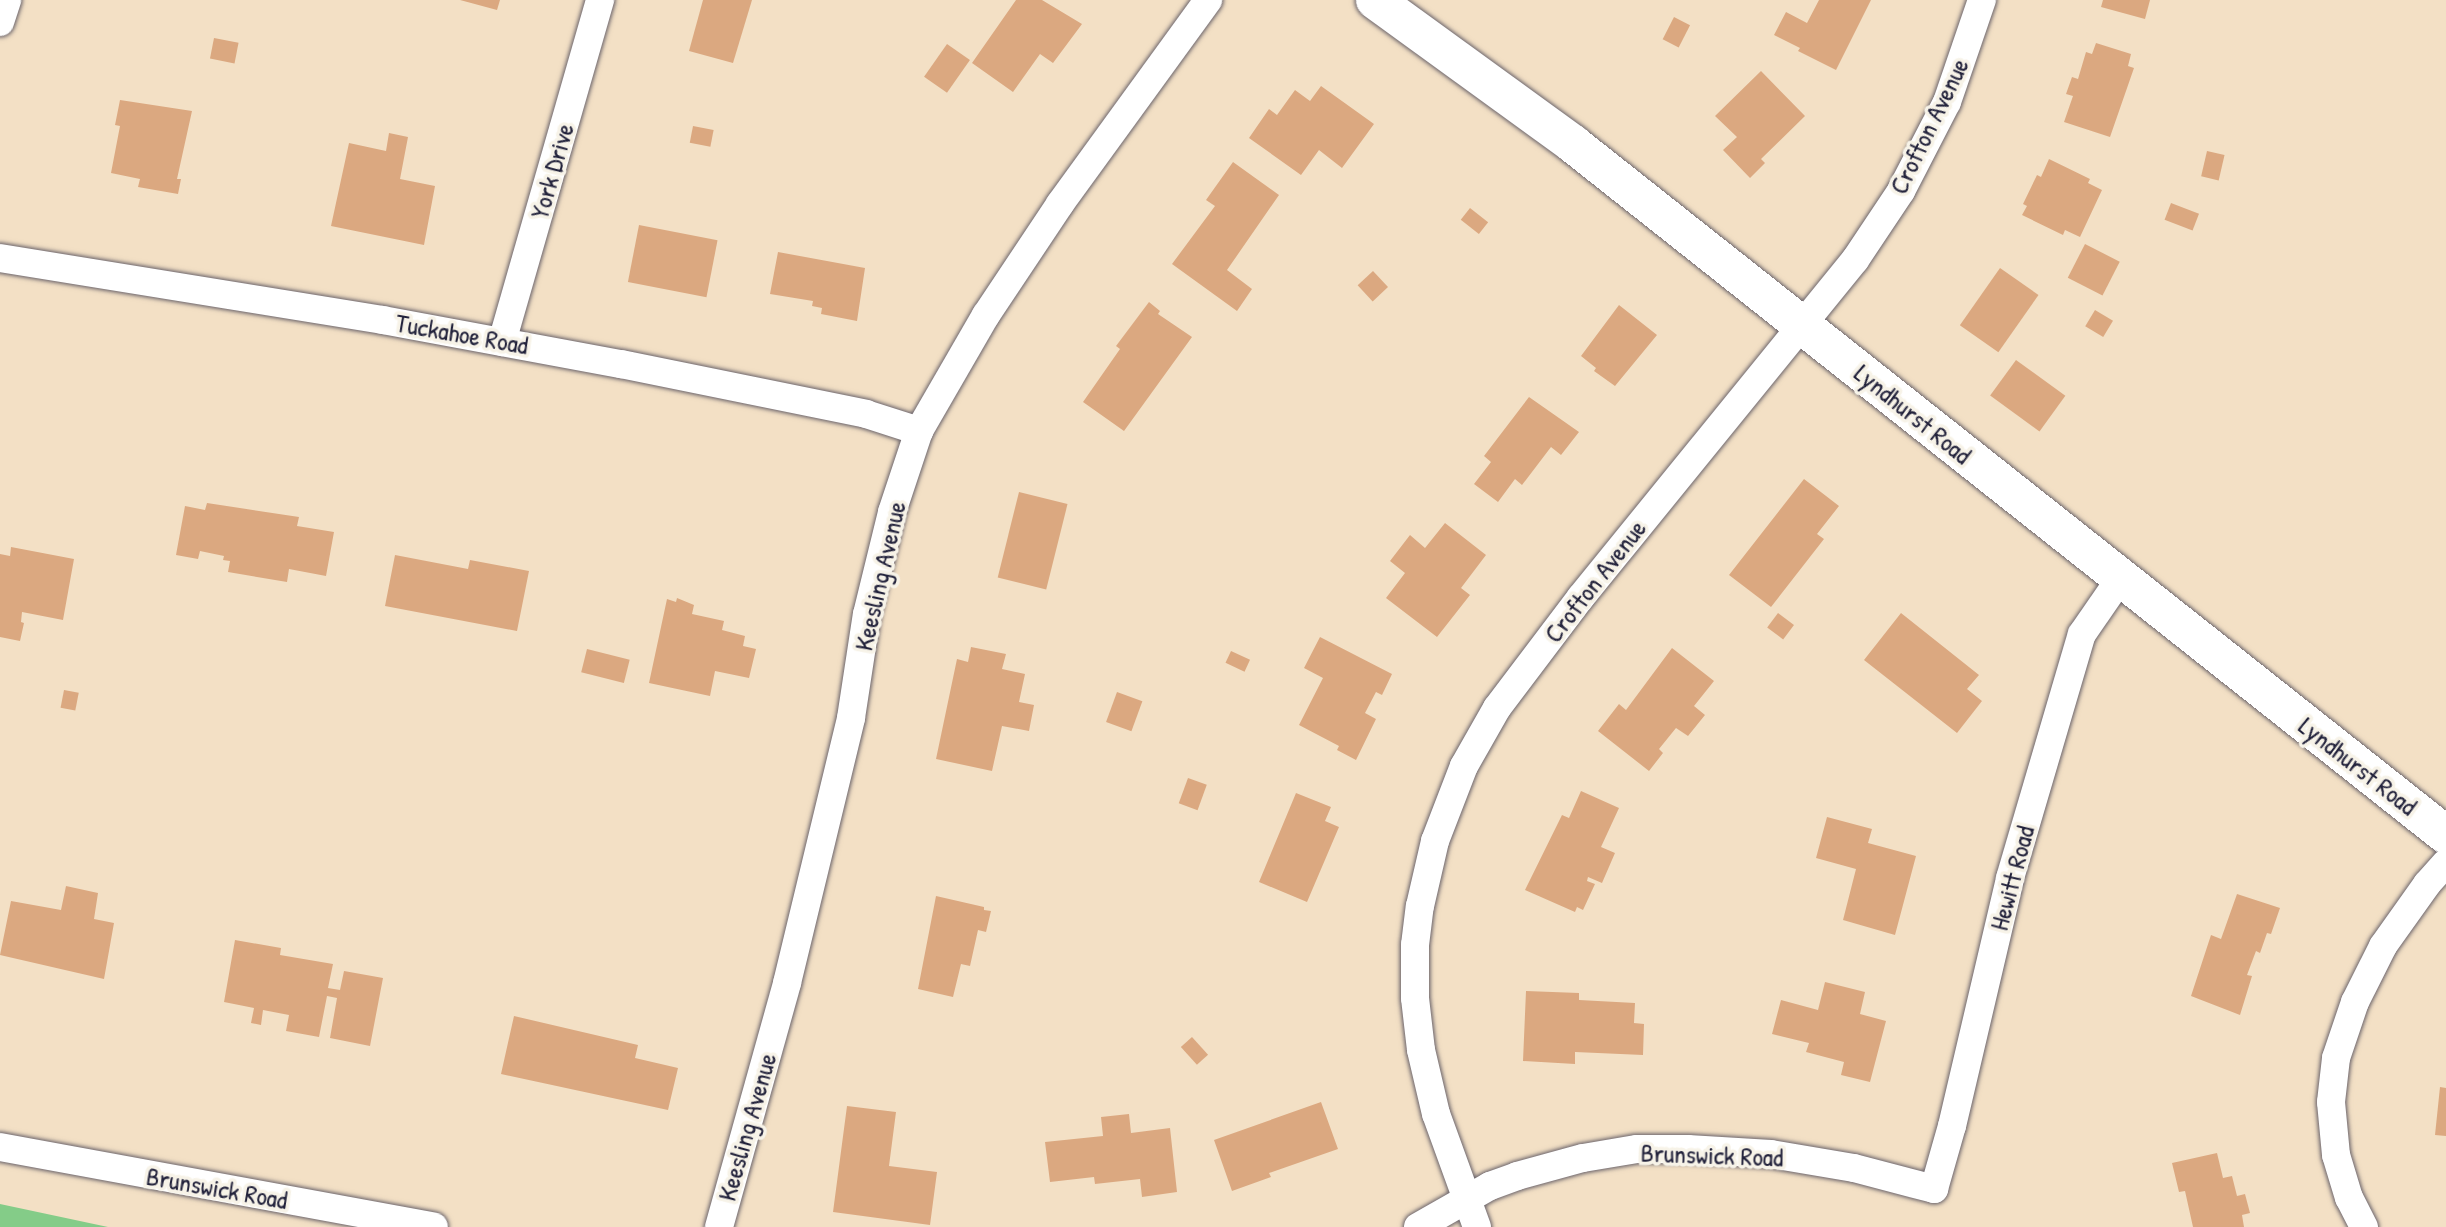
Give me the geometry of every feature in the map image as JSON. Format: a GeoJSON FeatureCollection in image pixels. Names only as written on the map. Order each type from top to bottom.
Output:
{"type":"FeatureCollection","features":[{"type":"Feature","properties":{"kind":"main road","name":"Lyndhurst Road"},"geometry":{"type":"LineString","coordinates":[[1375,0],[1573,144],[2119,579],[2446,835]]}},
{"type":"Feature","properties":{"kind":"street"},"geometry":{"type":"LineString","coordinates":[[0,22],[6,0]]}},
{"type":"Feature","properties":{"kind":"street","name":"York Drive"},"geometry":{"type":"LineString","coordinates":[[502,342],[600,0]]}},
{"type":"Feature","properties":{"kind":"street","name":"Keesling Avenue"},"geometry":{"type":"LineString","coordinates":[[719,1227],[787,983],[851,718],[867,614],[892,512],[919,431],[986,315],[1045,226],[1208,0]]}},
{"type":"Feature","properties":{"kind":"street","name":"Crofton Avenue"},"geometry":{"type":"LineString","coordinates":[[1477,1227],[1436,1114],[1421,1050],[1415,998],[1418,922],[1435,841],[1464,766],[1497,708],[1581,597],[1855,260],[1901,191],[1947,102],[1982,0]]}},
{"type":"Feature","properties":{"kind":"street","name":"Tuckahoe Road"},"geometry":{"type":"LineString","coordinates":[[0,258],[502,342],[866,414],[919,431]]}},
{"type":"Feature","properties":{"kind":"street","name":"Hewitt Road"},"geometry":{"type":"LineString","coordinates":[[1934,1189],[1952,1126],[2010,878],[2082,634],[2119,579]]}},
{"type":"Feature","properties":{"kind":"street"},"geometry":{"type":"LineString","coordinates":[[2364,1227],[2349,1198],[2336,1155],[2331,1102],[2336,1058],[2355,1002],[2383,946],[2427,884],[2446,863]]}},
{"type":"Feature","properties":{"kind":"street","name":"Brunswick Road"},"geometry":{"type":"LineString","coordinates":[[0,1147],[434,1227]]}},
{"type":"Feature","properties":{"kind":"street","name":"Brunswick Road"},"geometry":{"type":"LineString","coordinates":[[1418,1227],[1517,1176],[1583,1158],[1637,1149],[1771,1154],[1854,1168],[1934,1189]]}},
{"type":"Feature","properties":{"kind":"green space"},"geometry":{"type":"Polygon","coordinates":[[[0,1204],[108,1227],[0,1227],[0,1204]]]}},
{"type":"Feature","properties":{"kind":"building"},"geometry":{"type":"Polygon","coordinates":[[[460,0],[500,0],[497,10],[460,0]]]}},
{"type":"Feature","properties":{"kind":"building"},"geometry":{"type":"Polygon","coordinates":[[[703,0],[752,0],[733,63],[689,51],[703,0]]]}},
{"type":"Feature","properties":{"kind":"building"},"geometry":{"type":"Polygon","coordinates":[[[1016,0],[1042,0],[1082,24],[1053,63],[1040,54],[1013,92],[972,63],[1016,0]]]}},
{"type":"Feature","properties":{"kind":"building"},"geometry":{"type":"Polygon","coordinates":[[[1819,0],[1871,0],[1836,70],[1798,51],[1800,48],[1774,35],[1786,12],[1807,23],[1819,0]]]}},
{"type":"Feature","properties":{"kind":"building"},"geometry":{"type":"Polygon","coordinates":[[[2103,0],[2150,0],[2145,19],[2101,7],[2103,0]]]}},
{"type":"Feature","properties":{"kind":"building"},"geometry":{"type":"Polygon","coordinates":[[[1674,17],[1690,25],[1679,47],[1663,39],[1674,17]]]}},
{"type":"Feature","properties":{"kind":"building"},"geometry":{"type":"Polygon","coordinates":[[[214,38],[239,43],[235,63],[210,59],[214,38]]]}},
{"type":"Feature","properties":{"kind":"building"},"geometry":{"type":"Polygon","coordinates":[[[2096,43],[2131,54],[2128,66],[2134,68],[2110,137],[2064,122],[2073,96],[2066,94],[2072,77],[2078,79],[2086,52],[2092,54],[2096,43]]]}},
{"type":"Feature","properties":{"kind":"building"},"geometry":{"type":"Polygon","coordinates":[[[947,44],[970,60],[947,93],[924,77],[947,44]]]}},
{"type":"Feature","properties":{"kind":"building"},"geometry":{"type":"Polygon","coordinates":[[[1761,71],[1805,116],[1761,159],[1765,163],[1750,178],[1723,150],[1737,137],[1715,116],[1761,71]]]}},
{"type":"Feature","properties":{"kind":"building"},"geometry":{"type":"Polygon","coordinates":[[[1321,86],[1374,124],[1342,168],[1319,150],[1301,175],[1249,138],[1269,109],[1277,115],[1295,90],[1310,101],[1321,86]]]}},
{"type":"Feature","properties":{"kind":"building"},"geometry":{"type":"Polygon","coordinates":[[[120,100],[192,111],[177,179],[181,179],[178,194],[138,187],[140,179],[111,173],[120,126],[115,125],[120,100]]]}},
{"type":"Feature","properties":{"kind":"building"},"geometry":{"type":"Polygon","coordinates":[[[693,126],[714,130],[710,147],[690,143],[693,126]]]}},
{"type":"Feature","properties":{"kind":"building"},"geometry":{"type":"Polygon","coordinates":[[[389,133],[408,137],[400,179],[435,186],[424,245],[331,226],[349,143],[386,151],[389,133]]]}},
{"type":"Feature","properties":{"kind":"building"},"geometry":{"type":"Polygon","coordinates":[[[2207,151],[2225,155],[2219,180],[2201,176],[2207,151]]]}},
{"type":"Feature","properties":{"kind":"building"},"geometry":{"type":"Polygon","coordinates":[[[2049,159],[2090,179],[2088,183],[2102,190],[2080,237],[2065,230],[2063,235],[2022,215],[2027,206],[2023,204],[2037,175],[2041,177],[2049,159]]]}},
{"type":"Feature","properties":{"kind":"building"},"geometry":{"type":"Polygon","coordinates":[[[1233,162],[1279,195],[1227,270],[1252,289],[1237,311],[1172,264],[1215,206],[1206,200],[1233,162]]]}},
{"type":"Feature","properties":{"kind":"building"},"geometry":{"type":"Polygon","coordinates":[[[2171,203],[2199,214],[2193,231],[2165,220],[2171,203]]]}},
{"type":"Feature","properties":{"kind":"building"},"geometry":{"type":"Polygon","coordinates":[[[1470,208],[1488,222],[1479,234],[1461,220],[1470,208]]]}},
{"type":"Feature","properties":{"kind":"building"},"geometry":{"type":"Polygon","coordinates":[[[639,225],[718,240],[706,297],[628,282],[639,225]]]}},
{"type":"Feature","properties":{"kind":"building"},"geometry":{"type":"Polygon","coordinates":[[[2085,244],[2120,262],[2102,296],[2068,278],[2085,244]]]}},
{"type":"Feature","properties":{"kind":"building"},"geometry":{"type":"Polygon","coordinates":[[[778,252],[865,268],[857,321],[821,314],[822,308],[812,306],[813,301],[770,294],[778,252]]]}},
{"type":"Feature","properties":{"kind":"building"},"geometry":{"type":"Polygon","coordinates":[[[2000,268],[2039,295],[1998,352],[1960,325],[2000,268]]]}},
{"type":"Feature","properties":{"kind":"building"},"geometry":{"type":"Polygon","coordinates":[[[1373,271],[1388,287],[1373,301],[1358,285],[1373,271]]]}},
{"type":"Feature","properties":{"kind":"building"},"geometry":{"type":"Polygon","coordinates":[[[1149,302],[1160,311],[1158,314],[1192,337],[1124,431],[1083,402],[1120,349],[1116,346],[1149,302]]]}},
{"type":"Feature","properties":{"kind":"building"},"geometry":{"type":"Polygon","coordinates":[[[1619,305],[1657,335],[1615,386],[1594,371],[1596,368],[1581,356],[1619,305]]]}},
{"type":"Feature","properties":{"kind":"building"},"geometry":{"type":"Polygon","coordinates":[[[2095,310],[2113,321],[2103,337],[2085,326],[2095,310]]]}},
{"type":"Feature","properties":{"kind":"building"},"geometry":{"type":"Polygon","coordinates":[[[2016,360],[2065,396],[2039,431],[1990,396],[2016,360]]]}},
{"type":"Feature","properties":{"kind":"building"},"geometry":{"type":"Polygon","coordinates":[[[1529,397],[1579,432],[1561,455],[1551,447],[1522,485],[1515,479],[1498,502],[1474,484],[1491,462],[1484,456],[1529,397]]]}},
{"type":"Feature","properties":{"kind":"building"},"geometry":{"type":"Polygon","coordinates":[[[1804,479],[1839,506],[1817,534],[1824,539],[1771,607],[1729,575],[1804,479]]]}},
{"type":"Feature","properties":{"kind":"building"},"geometry":{"type":"Polygon","coordinates":[[[1019,492],[1068,504],[1046,589],[998,577],[1019,492]]]}},
{"type":"Feature","properties":{"kind":"building"},"geometry":{"type":"Polygon","coordinates":[[[207,503],[299,517],[297,526],[334,532],[326,576],[289,569],[287,582],[228,572],[230,561],[223,560],[224,556],[200,551],[198,559],[176,555],[185,506],[205,510],[207,503]]]}},
{"type":"Feature","properties":{"kind":"building"},"geometry":{"type":"Polygon","coordinates":[[[1445,523],[1486,555],[1461,588],[1470,595],[1437,637],[1386,598],[1405,573],[1390,561],[1410,535],[1425,548],[1445,523]]]}},
{"type":"Feature","properties":{"kind":"building"},"geometry":{"type":"Polygon","coordinates":[[[11,547],[74,559],[63,620],[22,612],[21,622],[24,623],[20,641],[0,637],[0,554],[10,556],[11,547]]]}},
{"type":"Feature","properties":{"kind":"building"},"geometry":{"type":"Polygon","coordinates":[[[395,555],[468,569],[470,560],[529,571],[517,631],[385,606],[395,555]]]}},
{"type":"Feature","properties":{"kind":"building"},"geometry":{"type":"Polygon","coordinates":[[[677,598],[694,605],[692,614],[724,621],[722,630],[745,636],[743,646],[756,649],[749,678],[715,671],[710,696],[649,683],[667,599],[676,602],[677,598]]]}},
{"type":"Feature","properties":{"kind":"building"},"geometry":{"type":"Polygon","coordinates":[[[1778,613],[1794,625],[1783,639],[1767,627],[1778,613]]]}},
{"type":"Feature","properties":{"kind":"building"},"geometry":{"type":"Polygon","coordinates":[[[1901,613],[1979,675],[1967,689],[1982,701],[1957,733],[1864,660],[1901,613]]]}},
{"type":"Feature","properties":{"kind":"building"},"geometry":{"type":"Polygon","coordinates":[[[1320,637],[1392,674],[1382,695],[1376,692],[1365,713],[1376,719],[1356,760],[1337,750],[1339,746],[1299,725],[1323,678],[1304,668],[1320,637]]]}},
{"type":"Feature","properties":{"kind":"building"},"geometry":{"type":"Polygon","coordinates":[[[971,647],[1006,654],[1002,669],[1025,674],[1019,702],[1034,705],[1029,731],[1002,726],[992,771],[936,759],[957,659],[968,662],[971,647]]]}},
{"type":"Feature","properties":{"kind":"building"},"geometry":{"type":"Polygon","coordinates":[[[1672,648],[1714,681],[1694,706],[1705,715],[1688,736],[1676,728],[1659,749],[1663,753],[1649,771],[1598,731],[1619,704],[1626,710],[1672,648]]]}},
{"type":"Feature","properties":{"kind":"building"},"geometry":{"type":"Polygon","coordinates":[[[587,649],[630,660],[624,683],[581,672],[587,649]]]}},
{"type":"Feature","properties":{"kind":"building"},"geometry":{"type":"Polygon","coordinates":[[[1231,651],[1250,660],[1245,672],[1226,663],[1231,651]]]}},
{"type":"Feature","properties":{"kind":"building"},"geometry":{"type":"Polygon","coordinates":[[[64,690],[79,693],[75,711],[61,708],[64,690]]]}},
{"type":"Feature","properties":{"kind":"building"},"geometry":{"type":"Polygon","coordinates":[[[1117,692],[1142,701],[1131,731],[1106,722],[1117,692]]]}},
{"type":"Feature","properties":{"kind":"building"},"geometry":{"type":"Polygon","coordinates":[[[1188,778],[1207,785],[1198,810],[1179,803],[1188,778]]]}},
{"type":"Feature","properties":{"kind":"building"},"geometry":{"type":"Polygon","coordinates":[[[1581,791],[1619,808],[1601,847],[1615,853],[1602,883],[1588,877],[1587,881],[1595,884],[1583,910],[1577,907],[1575,912],[1525,890],[1562,815],[1569,818],[1581,791]]]}},
{"type":"Feature","properties":{"kind":"building"},"geometry":{"type":"Polygon","coordinates":[[[1296,793],[1331,807],[1325,821],[1339,827],[1307,902],[1259,882],[1296,793]]]}},
{"type":"Feature","properties":{"kind":"building"},"geometry":{"type":"Polygon","coordinates":[[[1827,817],[1872,829],[1868,843],[1916,856],[1895,935],[1843,920],[1856,869],[1816,858],[1827,817]]]}},
{"type":"Feature","properties":{"kind":"building"},"geometry":{"type":"Polygon","coordinates":[[[66,886],[98,893],[94,919],[114,923],[104,979],[0,955],[11,901],[61,910],[66,886]]]}},
{"type":"Feature","properties":{"kind":"building"},"geometry":{"type":"Polygon","coordinates":[[[2237,894],[2280,908],[2271,934],[2267,933],[2260,953],[2256,951],[2247,975],[2252,976],[2240,1015],[2191,996],[2211,935],[2221,939],[2237,894]]]}},
{"type":"Feature","properties":{"kind":"building"},"geometry":{"type":"Polygon","coordinates":[[[936,896],[991,911],[986,932],[978,930],[970,966],[961,964],[953,997],[918,989],[936,896]]]}},
{"type":"Feature","properties":{"kind":"building"},"geometry":{"type":"Polygon","coordinates":[[[235,940],[281,948],[280,955],[333,964],[328,988],[340,990],[344,971],[383,978],[370,1046],[330,1038],[337,998],[327,996],[319,1037],[286,1031],[289,1015],[263,1010],[261,1025],[251,1023],[254,1008],[224,1002],[235,940]]]}},
{"type":"Feature","properties":{"kind":"building"},"geometry":{"type":"Polygon","coordinates":[[[1825,982],[1865,992],[1860,1014],[1886,1021],[1870,1082],[1841,1075],[1844,1062],[1806,1052],[1809,1043],[1772,1034],[1781,1000],[1818,1010],[1825,982]]]}},
{"type":"Feature","properties":{"kind":"building"},"geometry":{"type":"Polygon","coordinates":[[[1526,991],[1579,993],[1579,1000],[1635,1003],[1634,1023],[1644,1024],[1643,1055],[1575,1052],[1575,1064],[1523,1061],[1526,991]]]}},
{"type":"Feature","properties":{"kind":"building"},"geometry":{"type":"Polygon","coordinates":[[[514,1016],[638,1045],[635,1058],[678,1068],[668,1110],[501,1074],[514,1016]]]}},
{"type":"Feature","properties":{"kind":"building"},"geometry":{"type":"Polygon","coordinates":[[[1192,1037],[1208,1055],[1197,1065],[1181,1047],[1192,1037]]]}},
{"type":"Feature","properties":{"kind":"building"},"geometry":{"type":"Polygon","coordinates":[[[2440,1087],[2446,1088],[2446,1136],[2435,1135],[2440,1087]]]}},
{"type":"Feature","properties":{"kind":"building"},"geometry":{"type":"Polygon","coordinates":[[[1321,1102],[1338,1149],[1269,1173],[1271,1177],[1232,1191],[1214,1140],[1321,1102]]]}},
{"type":"Feature","properties":{"kind":"building"},"geometry":{"type":"Polygon","coordinates":[[[847,1106],[896,1112],[889,1166],[937,1172],[930,1225],[833,1212],[847,1106]]]}},
{"type":"Feature","properties":{"kind":"building"},"geometry":{"type":"Polygon","coordinates":[[[1129,1114],[1131,1133],[1170,1128],[1177,1192],[1142,1197],[1140,1179],[1095,1184],[1094,1177],[1050,1182],[1045,1142],[1103,1136],[1101,1117],[1129,1114]]]}},
{"type":"Feature","properties":{"kind":"building"},"geometry":{"type":"Polygon","coordinates":[[[2217,1153],[2223,1178],[2232,1176],[2237,1196],[2245,1194],[2250,1213],[2242,1215],[2244,1227],[2193,1227],[2185,1191],[2179,1192],[2172,1163],[2217,1153]]]}}]}
